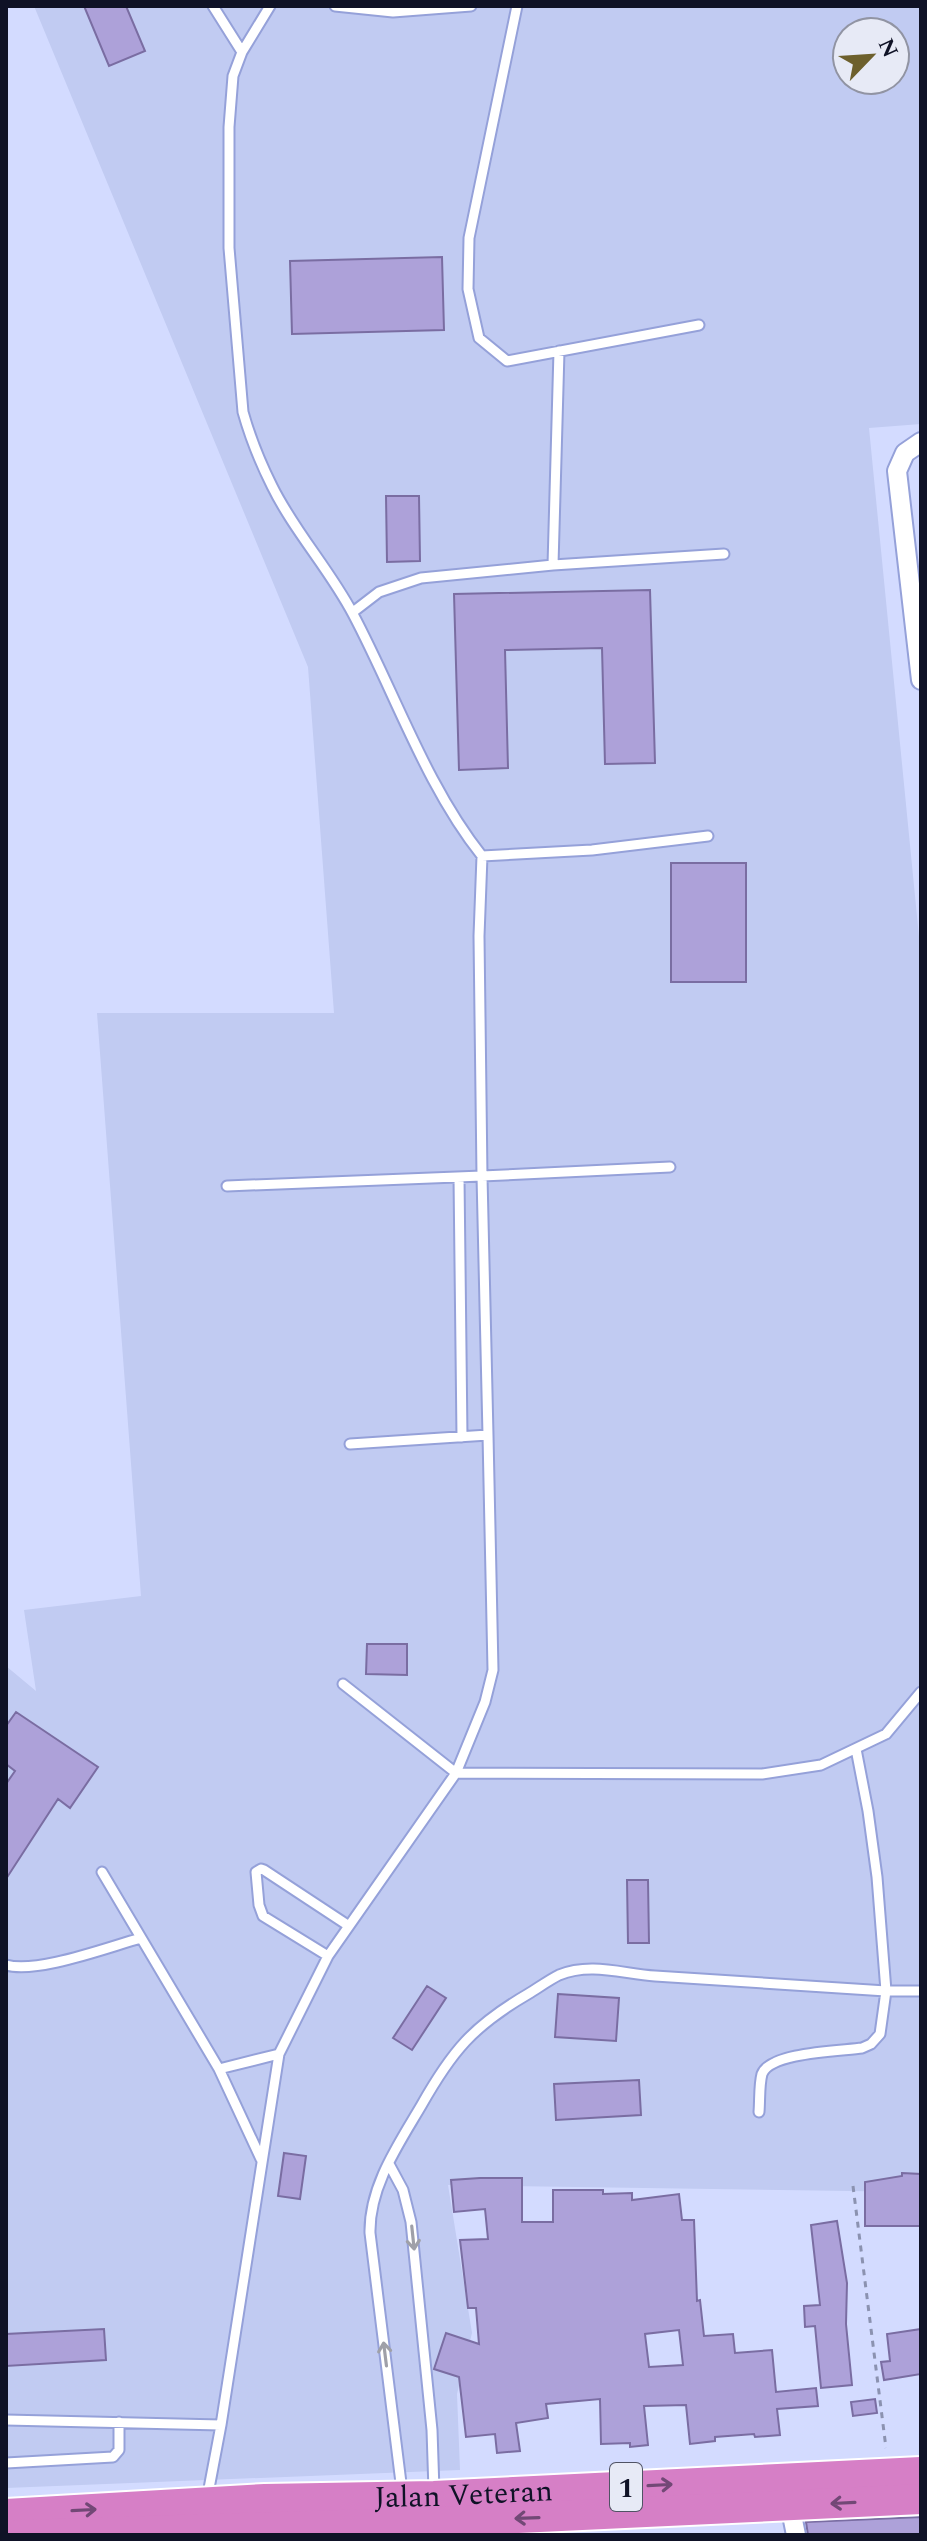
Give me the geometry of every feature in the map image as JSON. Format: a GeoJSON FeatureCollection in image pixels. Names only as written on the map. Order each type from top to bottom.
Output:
{"type":"FeatureCollection","features":[{"type":"Feature","properties":{"kind":"highway","name":"Jalan Veteran"},"geometry":{"type":"LineString","coordinates":[[435,2518],[921,2472]]}},
{"type":"Feature","properties":{"kind":"highway","name":"Jalan Veteran"},"geometry":{"type":"LineString","coordinates":[[19,2535],[207,2517],[319,2511],[578,2526],[790,2505],[921,2499]]}},
{"type":"Feature","properties":{"kind":"highway","name":"Jalan Veteran"},"geometry":{"type":"LineString","coordinates":[[6,2514],[207,2517],[268,2531],[319,2511]]}},
{"type":"Feature","properties":{"kind":"street"},"geometry":{"type":"LineString","coordinates":[[921,442],[905,453],[897,471],[921,680]]}},
{"type":"Feature","properties":{"kind":"street"},"geometry":{"type":"LineString","coordinates":[[790,2505],[796,2535]]}},
{"type":"Feature","properties":{"kind":"lane"},"geometry":{"type":"LineString","coordinates":[[213,6],[242,52]]}},
{"type":"Feature","properties":{"kind":"lane"},"geometry":{"type":"LineString","coordinates":[[207,2517],[279,2054],[328,1956],[456,1773],[485,1702],[493,1670],[482,1176],[479,936],[482,856],[467,836],[415,743],[353,612],[272,487],[243,412],[229,248],[229,127],[233,76],[242,52],[270,6]]}},
{"type":"Feature","properties":{"kind":"lane"},"geometry":{"type":"LineString","coordinates":[[335,6],[393,12],[471,6]]}},
{"type":"Feature","properties":{"kind":"lane"},"geometry":{"type":"LineString","coordinates":[[517,6],[469,238],[468,289],[479,338],[507,361],[699,325]]}},
{"type":"Feature","properties":{"kind":"lane"},"geometry":{"type":"LineString","coordinates":[[553,565],[559,351]]}},
{"type":"Feature","properties":{"kind":"lane"},"geometry":{"type":"LineString","coordinates":[[353,612],[379,592],[421,578],[553,565],[724,554]]}},
{"type":"Feature","properties":{"kind":"lane"},"geometry":{"type":"LineString","coordinates":[[482,856],[592,850],[708,836]]}},
{"type":"Feature","properties":{"kind":"lane"},"geometry":{"type":"LineString","coordinates":[[227,1186],[670,1167]]}},
{"type":"Feature","properties":{"kind":"lane"},"geometry":{"type":"LineString","coordinates":[[459,1177],[462,1437]]}},
{"type":"Feature","properties":{"kind":"lane"},"geometry":{"type":"LineString","coordinates":[[350,1444],[488,1435]]}},
{"type":"Feature","properties":{"kind":"lane"},"geometry":{"type":"LineString","coordinates":[[343,1684],[456,1773],[762,1774],[821,1765],[886,1734],[921,1692]]}},
{"type":"Feature","properties":{"kind":"lane"},"geometry":{"type":"LineString","coordinates":[[759,2112],[762,2072],[773,2062],[786,2057],[862,2048],[880,2034],[886,1991],[877,1877],[856,1749]]}},
{"type":"Feature","properties":{"kind":"lane"},"geometry":{"type":"LineString","coordinates":[[328,1956],[263,1916],[256,1872],[264,1870],[349,1926]]}},
{"type":"Feature","properties":{"kind":"lane"},"geometry":{"type":"LineString","coordinates":[[102,1872],[219,2069],[262,2161]]}},
{"type":"Feature","properties":{"kind":"lane"},"geometry":{"type":"LineString","coordinates":[[6,1965],[37,1966],[141,1938]]}},
{"type":"Feature","properties":{"kind":"lane"},"geometry":{"type":"LineString","coordinates":[[404,2518],[370,2213],[374,2196],[389,2164],[443,2066],[468,2037],[499,2011],[560,1975],[588,1968],[649,1976],[921,1991]]}},
{"type":"Feature","properties":{"kind":"lane"},"geometry":{"type":"LineString","coordinates":[[219,2069],[279,2054]]}},
{"type":"Feature","properties":{"kind":"lane"},"geometry":{"type":"LineString","coordinates":[[389,2164],[403,2190],[411,2222],[432,2430],[435,2518]]}},
{"type":"Feature","properties":{"kind":"lane"},"geometry":{"type":"LineString","coordinates":[[6,2420],[221,2425]]}},
{"type":"Feature","properties":{"kind":"lane"},"geometry":{"type":"LineString","coordinates":[[6,2463],[113,2457],[119,2450],[119,2422]]}},
{"type":"Feature","properties":{"kind":"path"},"geometry":{"type":"LineString","coordinates":[[853,2186],[889,2474]]}},
{"type":"Feature","properties":{"kind":"shaded area"},"geometry":{"type":"Polygon","coordinates":[[[34,6],[921,6],[921,424],[869,428],[921,957],[921,2192],[448,2185],[472,2333],[457,2394],[460,2470],[6,2488],[6,1666],[36,1691],[24,1610],[141,1596],[97,1013],[334,1013],[308,667],[34,6]]]}},
{"type":"Feature","properties":{"kind":"building"},"geometry":{"type":"Polygon","coordinates":[[[84,6],[126,6],[145,51],[109,66],[84,6]]]}},
{"type":"Feature","properties":{"kind":"building"},"geometry":{"type":"Polygon","coordinates":[[[442,257],[444,330],[292,334],[290,261],[442,257]]]}},
{"type":"Feature","properties":{"kind":"building"},"geometry":{"type":"Polygon","coordinates":[[[386,496],[419,496],[420,561],[387,562],[386,496]]]}},
{"type":"Feature","properties":{"kind":"building"},"geometry":{"type":"Polygon","coordinates":[[[650,590],[655,763],[605,764],[602,648],[505,650],[508,768],[459,770],[454,594],[650,590]]]}},
{"type":"Feature","properties":{"kind":"building"},"geometry":{"type":"Polygon","coordinates":[[[671,863],[746,863],[746,982],[671,982],[671,863]]]}},
{"type":"Feature","properties":{"kind":"building"},"geometry":{"type":"Polygon","coordinates":[[[367,1644],[407,1644],[407,1675],[366,1674],[367,1644]]]}},
{"type":"Feature","properties":{"kind":"building"},"geometry":{"type":"Polygon","coordinates":[[[16,1712],[98,1767],[70,1808],[58,1799],[6,1879],[6,1784],[15,1771],[6,1764],[6,1726],[16,1712]]]}},
{"type":"Feature","properties":{"kind":"building"},"geometry":{"type":"Polygon","coordinates":[[[627,1880],[648,1880],[649,1943],[628,1943],[627,1880]]]}},
{"type":"Feature","properties":{"kind":"building"},"geometry":{"type":"Polygon","coordinates":[[[427,1986],[446,1998],[412,2050],[393,2038],[427,1986]]]}},
{"type":"Feature","properties":{"kind":"building"},"geometry":{"type":"Polygon","coordinates":[[[558,1994],[619,1998],[616,2041],[555,2037],[558,1994]]]}},
{"type":"Feature","properties":{"kind":"building"},"geometry":{"type":"Polygon","coordinates":[[[639,2080],[641,2115],[556,2120],[554,2084],[639,2080]]]}},
{"type":"Feature","properties":{"kind":"building"},"geometry":{"type":"Polygon","coordinates":[[[284,2153],[306,2156],[300,2199],[278,2196],[284,2153]]]}},
{"type":"Feature","properties":{"kind":"building"},"geometry":{"type":"Polygon","coordinates":[[[902,2173],[921,2174],[921,2226],[865,2226],[865,2182],[902,2176],[902,2173]]]}},
{"type":"Feature","properties":{"kind":"building"},"geometry":{"type":"Polygon","coordinates":[[[522,2178],[522,2222],[553,2222],[553,2190],[632,2193],[632,2200],[679,2194],[682,2220],[694,2220],[697,2301],[700,2300],[704,2336],[733,2334],[735,2353],[772,2350],[776,2392],[816,2388],[818,2406],[777,2409],[780,2435],[715,2437],[715,2441],[690,2444],[686,2405],[644,2406],[648,2445],[601,2444],[600,2399],[546,2404],[548,2418],[516,2423],[520,2451],[497,2453],[495,2434],[466,2437],[459,2377],[434,2369],[446,2333],[479,2344],[476,2308],[468,2308],[460,2240],[488,2239],[485,2209],[454,2212],[451,2180],[522,2178]],[[679,2330],[645,2334],[649,2367],[683,2365],[679,2330]]]}},
{"type":"Feature","properties":{"kind":"building"},"geometry":{"type":"Polygon","coordinates":[[[837,2221],[847,2283],[846,2324],[852,2385],[821,2388],[815,2326],[805,2327],[804,2306],[820,2305],[811,2225],[837,2221]]]}},
{"type":"Feature","properties":{"kind":"building"},"geometry":{"type":"Polygon","coordinates":[[[104,2329],[106,2360],[6,2366],[6,2334],[104,2329]]]}},
{"type":"Feature","properties":{"kind":"building"},"geometry":{"type":"Polygon","coordinates":[[[921,2329],[921,2374],[884,2380],[881,2362],[890,2361],[887,2334],[921,2329]]]}},
{"type":"Feature","properties":{"kind":"building"},"geometry":{"type":"Polygon","coordinates":[[[875,2399],[877,2413],[853,2416],[851,2402],[875,2399]]]}},
{"type":"Feature","properties":{"kind":"building"},"geometry":{"type":"Polygon","coordinates":[[[921,2517],[921,2535],[808,2535],[806,2522],[921,2517]]]}}]}
